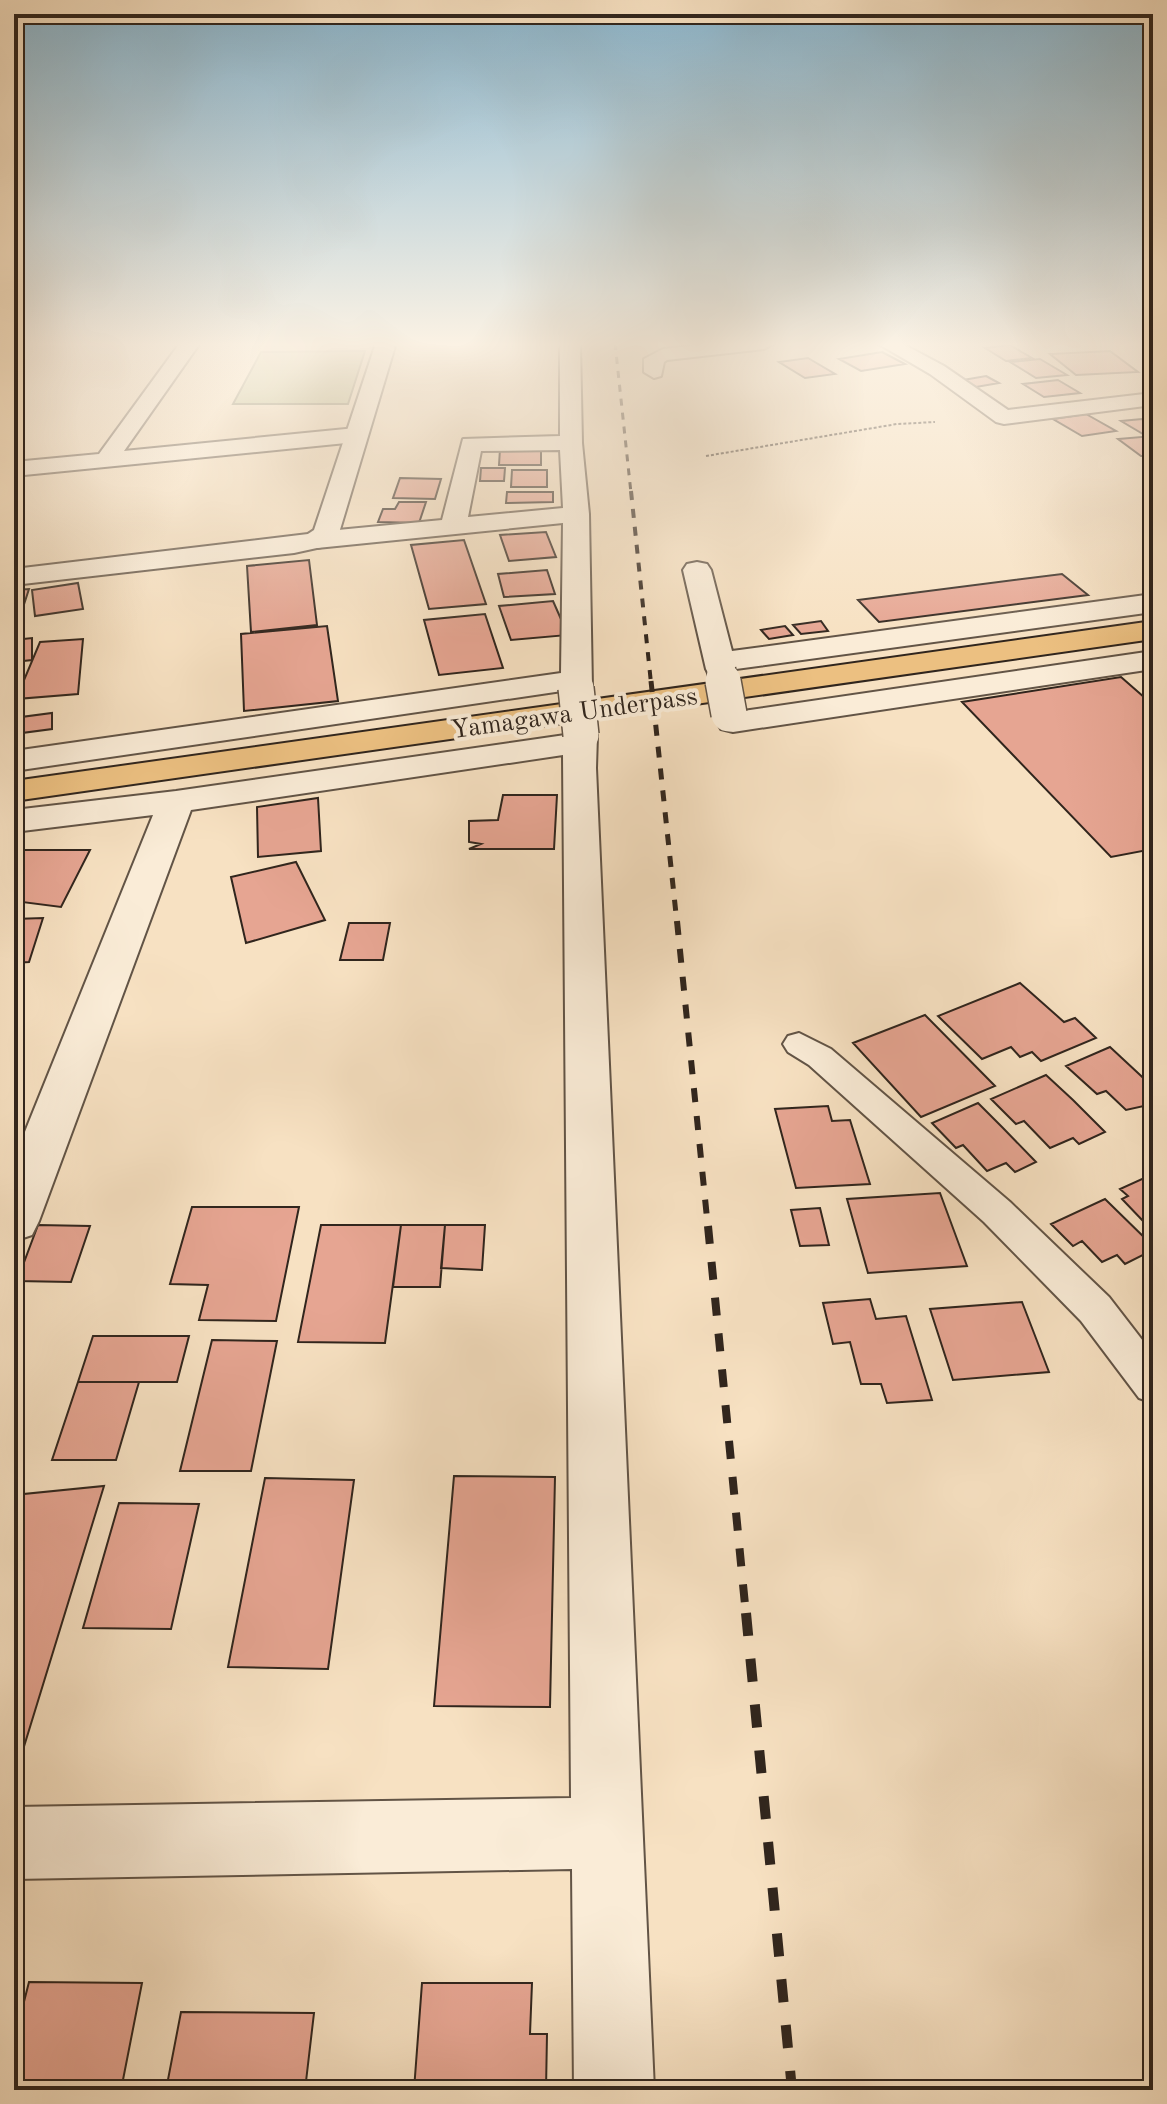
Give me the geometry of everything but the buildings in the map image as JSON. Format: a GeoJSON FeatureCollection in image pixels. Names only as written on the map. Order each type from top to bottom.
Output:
{"type":"FeatureCollection","features":[{"type":"Feature","properties":{"kind":"main road","name":"Yamagawa Underpass"},"geometry":{"type":"LineString","coordinates":[[14,791],[1143,631]]}},
{"type":"Feature","properties":{"kind":"street"},"geometry":{"type":"LineString","coordinates":[[106,460],[120,441]]}},
{"type":"Feature","properties":{"kind":"street"},"geometry":{"type":"LineString","coordinates":[[14,469],[294,441]]}},
{"type":"Feature","properties":{"kind":"street"},"geometry":{"type":"LineString","coordinates":[[317,540],[326,533],[354,441]]}},
{"type":"Feature","properties":{"kind":"street"},"geometry":{"type":"LineString","coordinates":[[453,528],[471,444],[571,443],[576,514],[577,712],[614,2090]]}},
{"type":"Feature","properties":{"kind":"street"},"geometry":{"type":"LineString","coordinates":[[14,577],[317,540],[576,514]]}},
{"type":"Feature","properties":{"kind":"street"},"geometry":{"type":"LineString","coordinates":[[697,570],[733,722],[1153,660]]}},
{"type":"Feature","properties":{"kind":"street"},"geometry":{"type":"LineString","coordinates":[[721,666],[1153,603]]}},
{"type":"Feature","properties":{"kind":"street"},"geometry":{"type":"LineString","coordinates":[[14,761],[577,712]]}},
{"type":"Feature","properties":{"kind":"street"},"geometry":{"type":"LineString","coordinates":[[14,821],[176,802],[577,712]]}},
{"type":"Feature","properties":{"kind":"street"},"geometry":{"type":"LineString","coordinates":[[14,1221],[176,802]]}},
{"type":"Feature","properties":{"kind":"street"},"geometry":{"type":"LineString","coordinates":[[14,1843],[608,1833]]}},
{"type":"Feature","properties":{"kind":"lane"},"geometry":{"type":"LineString","coordinates":[[799,1044],[820,1057],[997,1212],[1095,1309],[1153,1385]]}},
{"type":"Feature","properties":{"kind":"path"},"geometry":{"type":"LineString","coordinates":[[706,456],[794,441]]}},
{"type":"Feature","properties":{"kind":"railway"},"geometry":{"type":"LineString","coordinates":[[625,441],[631,493]]}},
{"type":"Feature","properties":{"kind":"railway"},"geometry":{"type":"LineString","coordinates":[[631,491],[651,683]]}},
{"type":"Feature","properties":{"kind":"railway"},"geometry":{"type":"LineString","coordinates":[[651,681],[677,923]]}},
{"type":"Feature","properties":{"kind":"railway"},"geometry":{"type":"LineString","coordinates":[[677,921],[708,1228]]}},
{"type":"Feature","properties":{"kind":"railway"},"geometry":{"type":"LineString","coordinates":[[708,1226],[746,1615]]}},
{"type":"Feature","properties":{"kind":"railway"},"geometry":{"type":"LineString","coordinates":[[746,1613],[792,2090]]}}]}
